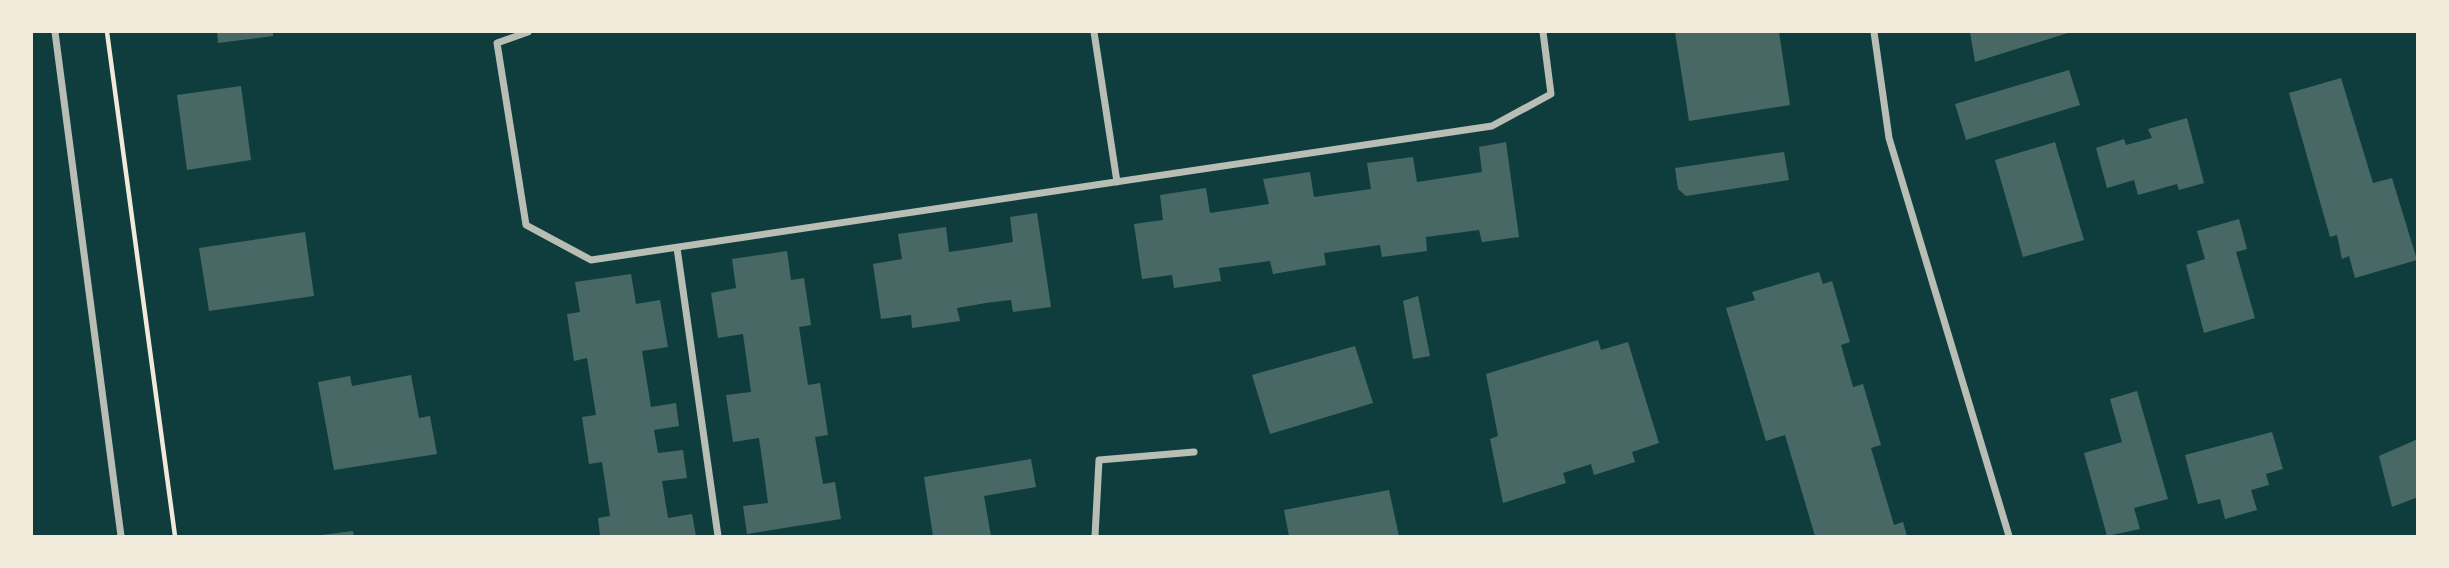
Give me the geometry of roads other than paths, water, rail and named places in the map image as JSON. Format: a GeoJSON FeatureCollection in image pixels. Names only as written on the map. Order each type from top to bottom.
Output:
{"type":"FeatureCollection","features":[{"type":"Feature","properties":{"kind":"street"},"geometry":{"type":"LineString","coordinates":[[55,32],[121,537]]}},
{"type":"Feature","properties":{"kind":"street"},"geometry":{"type":"LineString","coordinates":[[528,32],[497,43],[526,225],[591,260],[1492,126],[1551,94],[1543,32]]}},
{"type":"Feature","properties":{"kind":"street"},"geometry":{"type":"LineString","coordinates":[[1094,32],[1117,182]]}},
{"type":"Feature","properties":{"kind":"street"},"geometry":{"type":"LineString","coordinates":[[1874,32],[1889,138],[2009,537]]}},
{"type":"Feature","properties":{"kind":"street"},"geometry":{"type":"LineString","coordinates":[[677,248],[718,537]]}},
{"type":"Feature","properties":{"kind":"street"},"geometry":{"type":"LineString","coordinates":[[1095,537],[1099,460],[1194,452]]}}]}
